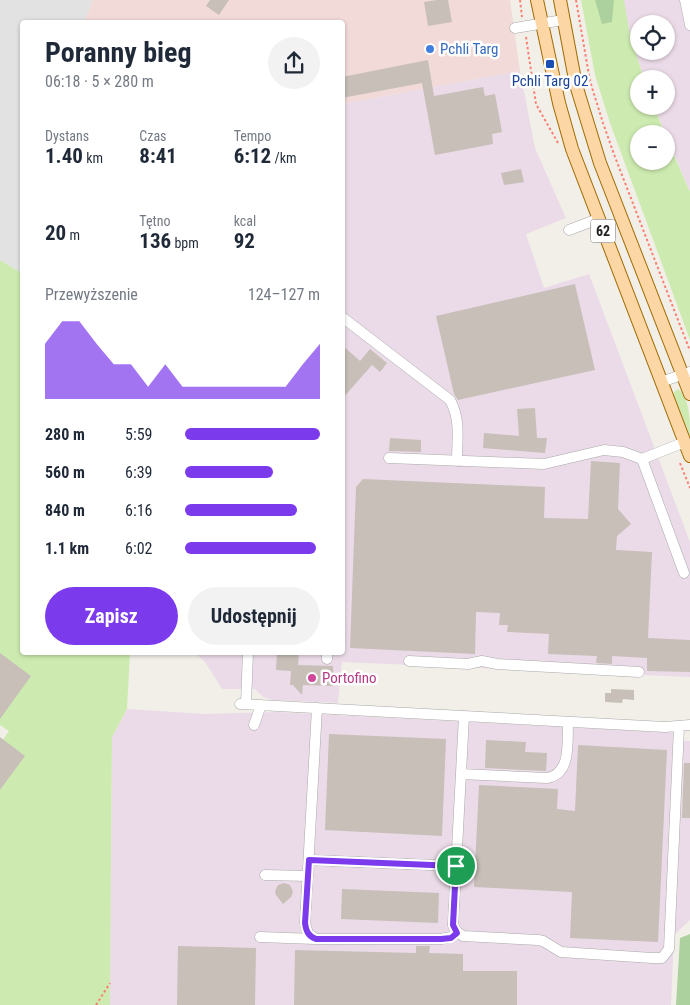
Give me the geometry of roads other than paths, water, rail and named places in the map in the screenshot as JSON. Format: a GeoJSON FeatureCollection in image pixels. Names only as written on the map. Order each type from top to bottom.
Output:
{"type":"FeatureCollection","features":[{"type":"Feature","properties":{"kind":"main road","name":"62"},"geometry":{"type":"LineString","coordinates":[[537,0],[559,103],[572,149],[690,456]]}},
{"type":"Feature","properties":{"kind":"main road","name":"62"},"geometry":{"type":"LineString","coordinates":[[560,0],[576,84],[600,163],[686,373],[690,394]]}},
{"type":"Feature","properties":{"kind":"lane"},"geometry":{"type":"LineString","coordinates":[[685,0],[690,25]]}},
{"type":"Feature","properties":{"kind":"lane"},"geometry":{"type":"LineString","coordinates":[[515,28],[563,20]]}},
{"type":"Feature","properties":{"kind":"lane"},"geometry":{"type":"LineString","coordinates":[[569,230],[598,219]]}},
{"type":"Feature","properties":{"kind":"lane"},"geometry":{"type":"LineString","coordinates":[[345,319],[450,400],[456,411],[458,423],[457,461]]}},
{"type":"Feature","properties":{"kind":"lane"},"geometry":{"type":"LineString","coordinates":[[661,382],[686,373]]}},
{"type":"Feature","properties":{"kind":"lane"},"geometry":{"type":"LineString","coordinates":[[389,458],[544,464],[604,450],[623,452],[642,459],[685,442]]}},
{"type":"Feature","properties":{"kind":"lane"},"geometry":{"type":"LineString","coordinates":[[642,459],[684,573]]}},
{"type":"Feature","properties":{"kind":"lane"},"geometry":{"type":"LineString","coordinates":[[248,655],[243,704],[464,716],[568,722],[685,726],[669,949],[662,958],[561,952],[538,940],[463,936],[457,933],[453,925],[464,716]]}},
{"type":"Feature","properties":{"kind":"lane"},"geometry":{"type":"LineString","coordinates":[[409,661],[468,664],[482,661],[497,664],[639,672]]}},
{"type":"Feature","properties":{"kind":"lane"},"geometry":{"type":"LineString","coordinates":[[254,725],[261,705]]}},
{"type":"Feature","properties":{"kind":"lane"},"geometry":{"type":"LineString","coordinates":[[316,939],[306,930],[317,708]]}},
{"type":"Feature","properties":{"kind":"lane"},"geometry":{"type":"LineString","coordinates":[[461,774],[547,778],[556,775],[565,763],[568,722]]}},
{"type":"Feature","properties":{"kind":"lane"},"geometry":{"type":"LineString","coordinates":[[309,860],[456,866]]}},
{"type":"Feature","properties":{"kind":"lane"},"geometry":{"type":"LineString","coordinates":[[264,875],[308,876]]}},
{"type":"Feature","properties":{"kind":"lane"},"geometry":{"type":"LineString","coordinates":[[260,937],[441,939],[451,938],[457,933]]}},
{"type":"Feature","properties":{"kind":"place","name":"Pchli Targ"},"geometry":{"type":"Point","coordinates":[430,49]}},
{"type":"Feature","properties":{"kind":"place","name":"Pchli Targ 02"},"geometry":{"type":"Point","coordinates":[550,64]}},
{"type":"Feature","properties":{"kind":"place","name":"Portofino"},"geometry":{"type":"Point","coordinates":[312,678]}}]}
